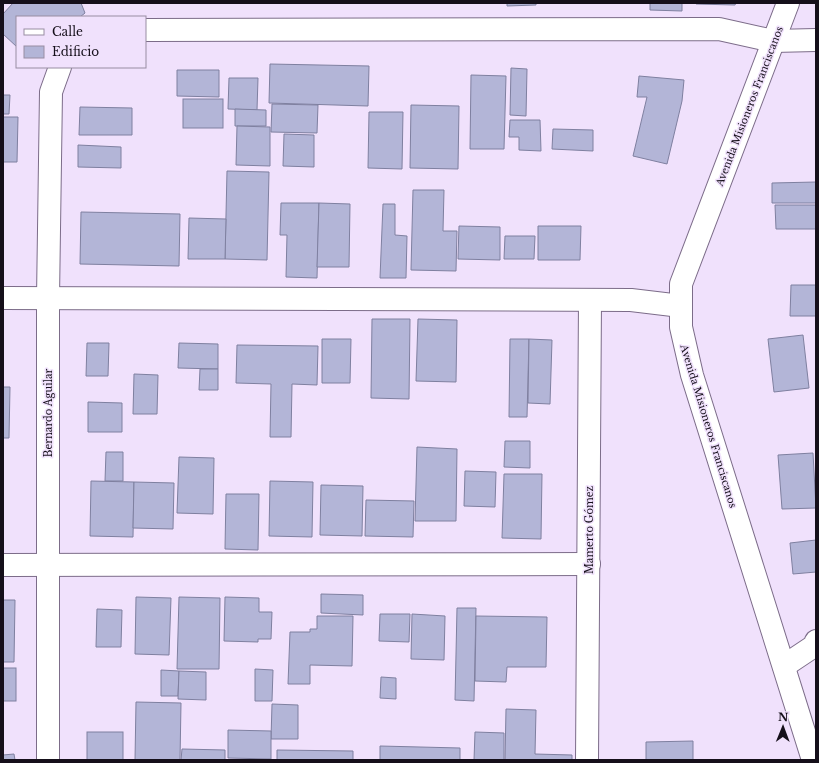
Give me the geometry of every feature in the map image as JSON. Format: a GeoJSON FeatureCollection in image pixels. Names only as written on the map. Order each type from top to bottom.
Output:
{"type":"FeatureCollection","features":[{"type":"Feature","properties":{"kind":"street","name":"Avenida Misioneros Franciscanos"},"geometry":{"type":"LineString","coordinates":[[788,3],[681,284],[681,327],[692,375],[813,760]]}},
{"type":"Feature","properties":{"kind":"street"},"geometry":{"type":"LineString","coordinates":[[146,30],[719,29],[773,41],[816,40]]}},
{"type":"Feature","properties":{"kind":"street","name":"Bernardo Aguilar"},"geometry":{"type":"LineString","coordinates":[[48,760],[48,298],[51,92],[60,68]]}},
{"type":"Feature","properties":{"kind":"street"},"geometry":{"type":"LineString","coordinates":[[3,298],[631,300],[681,306]]}},
{"type":"Feature","properties":{"kind":"street","name":"Mamerto Gómez"},"geometry":{"type":"LineString","coordinates":[[588,760],[590,300]]}},
{"type":"Feature","properties":{"kind":"street"},"geometry":{"type":"LineString","coordinates":[[3,565],[589,564]]}},
{"type":"Feature","properties":{"kind":"street"},"geometry":{"type":"LineString","coordinates":[[784,666],[814,646],[816,642]]}},
{"type":"Feature","properties":{"kind":"building"},"geometry":{"type":"Polygon","coordinates":[[[13,3],[81,3],[85,13],[81,16],[16,16],[16,46],[3,34],[3,14],[13,3]]]}},
{"type":"Feature","properties":{"kind":"building"},"geometry":{"type":"Polygon","coordinates":[[[507,3],[536,3],[536,5],[507,6],[507,3]]]}},
{"type":"Feature","properties":{"kind":"building"},"geometry":{"type":"Polygon","coordinates":[[[650,3],[682,3],[682,11],[650,10],[650,3]]]}},
{"type":"Feature","properties":{"kind":"building"},"geometry":{"type":"Polygon","coordinates":[[[696,3],[736,3],[735,5],[696,3]]]}},
{"type":"Feature","properties":{"kind":"building"},"geometry":{"type":"Polygon","coordinates":[[[270,64],[369,66],[368,106],[269,103],[270,64]]]}},
{"type":"Feature","properties":{"kind":"building"},"geometry":{"type":"Polygon","coordinates":[[[511,68],[527,69],[526,116],[510,115],[511,68]]]}},
{"type":"Feature","properties":{"kind":"building"},"geometry":{"type":"Polygon","coordinates":[[[177,70],[219,70],[219,97],[177,96],[177,70]]]}},
{"type":"Feature","properties":{"kind":"building"},"geometry":{"type":"Polygon","coordinates":[[[471,75],[506,76],[504,149],[470,149],[471,75]]]}},
{"type":"Feature","properties":{"kind":"building"},"geometry":{"type":"Polygon","coordinates":[[[639,76],[684,80],[682,101],[667,164],[633,156],[647,97],[637,97],[639,76]]]}},
{"type":"Feature","properties":{"kind":"building"},"geometry":{"type":"Polygon","coordinates":[[[229,78],[258,78],[257,110],[228,109],[229,78]]]}},
{"type":"Feature","properties":{"kind":"building"},"geometry":{"type":"Polygon","coordinates":[[[3,95],[10,95],[9,114],[3,114],[3,95]]]}},
{"type":"Feature","properties":{"kind":"building"},"geometry":{"type":"Polygon","coordinates":[[[183,99],[223,99],[223,128],[183,128],[183,99]]]}},
{"type":"Feature","properties":{"kind":"building"},"geometry":{"type":"Polygon","coordinates":[[[272,104],[318,105],[317,133],[271,132],[272,104]]]}},
{"type":"Feature","properties":{"kind":"building"},"geometry":{"type":"Polygon","coordinates":[[[411,105],[459,106],[458,169],[410,168],[411,105]]]}},
{"type":"Feature","properties":{"kind":"building"},"geometry":{"type":"Polygon","coordinates":[[[80,107],[132,108],[132,135],[79,135],[80,107]]]}},
{"type":"Feature","properties":{"kind":"building"},"geometry":{"type":"Polygon","coordinates":[[[235,109],[266,110],[266,126],[235,126],[235,109]]]}},
{"type":"Feature","properties":{"kind":"building"},"geometry":{"type":"Polygon","coordinates":[[[369,112],[403,112],[402,169],[368,168],[369,112]]]}},
{"type":"Feature","properties":{"kind":"building"},"geometry":{"type":"Polygon","coordinates":[[[3,117],[18,117],[17,162],[3,162],[3,117]]]}},
{"type":"Feature","properties":{"kind":"building"},"geometry":{"type":"Polygon","coordinates":[[[510,120],[540,120],[541,151],[519,150],[519,137],[509,137],[510,120]]]}},
{"type":"Feature","properties":{"kind":"building"},"geometry":{"type":"Polygon","coordinates":[[[237,126],[270,127],[270,166],[236,165],[237,126]]]}},
{"type":"Feature","properties":{"kind":"building"},"geometry":{"type":"Polygon","coordinates":[[[553,129],[593,130],[593,151],[552,149],[553,129]]]}},
{"type":"Feature","properties":{"kind":"building"},"geometry":{"type":"Polygon","coordinates":[[[284,134],[314,135],[314,167],[283,166],[284,134]]]}},
{"type":"Feature","properties":{"kind":"building"},"geometry":{"type":"Polygon","coordinates":[[[78,145],[121,147],[121,168],[78,167],[78,145]]]}},
{"type":"Feature","properties":{"kind":"building"},"geometry":{"type":"Polygon","coordinates":[[[227,171],[269,172],[267,260],[225,259],[227,171]]]}},
{"type":"Feature","properties":{"kind":"building"},"geometry":{"type":"Polygon","coordinates":[[[816,182],[816,203],[772,203],[772,183],[816,182]]]}},
{"type":"Feature","properties":{"kind":"building"},"geometry":{"type":"Polygon","coordinates":[[[413,190],[444,190],[443,231],[457,231],[456,271],[411,270],[413,190]]]}},
{"type":"Feature","properties":{"kind":"building"},"geometry":{"type":"Polygon","coordinates":[[[281,203],[319,203],[317,278],[286,277],[287,235],[280,235],[281,203]]]}},
{"type":"Feature","properties":{"kind":"building"},"geometry":{"type":"Polygon","coordinates":[[[319,203],[350,204],[349,267],[317,267],[319,203]]]}},
{"type":"Feature","properties":{"kind":"building"},"geometry":{"type":"Polygon","coordinates":[[[383,204],[395,204],[395,235],[407,236],[406,278],[380,278],[383,204]]]}},
{"type":"Feature","properties":{"kind":"building"},"geometry":{"type":"Polygon","coordinates":[[[775,205],[816,205],[816,229],[776,229],[775,205]]]}},
{"type":"Feature","properties":{"kind":"building"},"geometry":{"type":"Polygon","coordinates":[[[81,212],[180,214],[179,266],[80,264],[81,212]]]}},
{"type":"Feature","properties":{"kind":"building"},"geometry":{"type":"Polygon","coordinates":[[[189,218],[226,219],[225,259],[188,259],[189,218]]]}},
{"type":"Feature","properties":{"kind":"building"},"geometry":{"type":"Polygon","coordinates":[[[459,226],[500,227],[500,260],[458,259],[459,226]]]}},
{"type":"Feature","properties":{"kind":"building"},"geometry":{"type":"Polygon","coordinates":[[[538,226],[581,226],[580,260],[538,260],[538,226]]]}},
{"type":"Feature","properties":{"kind":"building"},"geometry":{"type":"Polygon","coordinates":[[[505,236],[535,236],[534,259],[504,259],[505,236]]]}},
{"type":"Feature","properties":{"kind":"building"},"geometry":{"type":"Polygon","coordinates":[[[791,285],[816,285],[816,316],[790,316],[791,285]]]}},
{"type":"Feature","properties":{"kind":"building"},"geometry":{"type":"Polygon","coordinates":[[[372,319],[410,319],[409,399],[371,398],[372,319]]]}},
{"type":"Feature","properties":{"kind":"building"},"geometry":{"type":"Polygon","coordinates":[[[418,319],[457,320],[456,382],[416,381],[418,319]]]}},
{"type":"Feature","properties":{"kind":"building"},"geometry":{"type":"Polygon","coordinates":[[[803,335],[809,388],[774,392],[768,339],[803,335]]]}},
{"type":"Feature","properties":{"kind":"building"},"geometry":{"type":"Polygon","coordinates":[[[322,339],[351,339],[350,383],[322,383],[322,339]]]}},
{"type":"Feature","properties":{"kind":"building"},"geometry":{"type":"Polygon","coordinates":[[[510,339],[529,339],[527,417],[509,417],[510,339]]]}},
{"type":"Feature","properties":{"kind":"building"},"geometry":{"type":"Polygon","coordinates":[[[529,339],[552,340],[550,404],[528,403],[529,339]]]}},
{"type":"Feature","properties":{"kind":"building"},"geometry":{"type":"Polygon","coordinates":[[[87,343],[109,343],[108,376],[86,376],[87,343]]]}},
{"type":"Feature","properties":{"kind":"building"},"geometry":{"type":"Polygon","coordinates":[[[179,343],[218,344],[218,369],[178,368],[179,343]]]}},
{"type":"Feature","properties":{"kind":"building"},"geometry":{"type":"Polygon","coordinates":[[[237,345],[318,346],[317,385],[292,384],[291,437],[270,437],[271,384],[236,383],[237,345]]]}},
{"type":"Feature","properties":{"kind":"building"},"geometry":{"type":"Polygon","coordinates":[[[200,369],[218,369],[218,390],[199,390],[200,369]]]}},
{"type":"Feature","properties":{"kind":"building"},"geometry":{"type":"Polygon","coordinates":[[[134,374],[158,375],[157,414],[133,414],[134,374]]]}},
{"type":"Feature","properties":{"kind":"building"},"geometry":{"type":"Polygon","coordinates":[[[3,387],[10,387],[9,438],[3,438],[3,387]]]}},
{"type":"Feature","properties":{"kind":"building"},"geometry":{"type":"Polygon","coordinates":[[[88,402],[122,403],[122,432],[88,432],[88,402]]]}},
{"type":"Feature","properties":{"kind":"building"},"geometry":{"type":"Polygon","coordinates":[[[505,441],[530,441],[530,468],[504,467],[505,441]]]}},
{"type":"Feature","properties":{"kind":"building"},"geometry":{"type":"Polygon","coordinates":[[[417,447],[457,449],[456,521],[415,521],[417,447]]]}},
{"type":"Feature","properties":{"kind":"building"},"geometry":{"type":"Polygon","coordinates":[[[106,452],[123,452],[123,481],[105,481],[106,452]]]}},
{"type":"Feature","properties":{"kind":"building"},"geometry":{"type":"Polygon","coordinates":[[[813,453],[816,508],[782,509],[778,455],[813,453]]]}},
{"type":"Feature","properties":{"kind":"building"},"geometry":{"type":"Polygon","coordinates":[[[179,457],[214,458],[213,514],[177,513],[179,457]]]}},
{"type":"Feature","properties":{"kind":"building"},"geometry":{"type":"Polygon","coordinates":[[[465,471],[496,472],[495,507],[464,506],[465,471]]]}},
{"type":"Feature","properties":{"kind":"building"},"geometry":{"type":"Polygon","coordinates":[[[504,474],[542,474],[541,539],[502,538],[504,474]]]}},
{"type":"Feature","properties":{"kind":"building"},"geometry":{"type":"Polygon","coordinates":[[[91,481],[134,482],[133,537],[90,536],[91,481]]]}},
{"type":"Feature","properties":{"kind":"building"},"geometry":{"type":"Polygon","coordinates":[[[270,481],[313,482],[312,537],[269,536],[270,481]]]}},
{"type":"Feature","properties":{"kind":"building"},"geometry":{"type":"Polygon","coordinates":[[[134,482],[174,483],[173,529],[133,528],[134,482]]]}},
{"type":"Feature","properties":{"kind":"building"},"geometry":{"type":"Polygon","coordinates":[[[321,485],[363,486],[362,536],[320,535],[321,485]]]}},
{"type":"Feature","properties":{"kind":"building"},"geometry":{"type":"Polygon","coordinates":[[[226,494],[259,494],[258,550],[225,549],[226,494]]]}},
{"type":"Feature","properties":{"kind":"building"},"geometry":{"type":"Polygon","coordinates":[[[366,500],[414,501],[413,537],[365,536],[366,500]]]}},
{"type":"Feature","properties":{"kind":"building"},"geometry":{"type":"Polygon","coordinates":[[[816,540],[816,572],[793,574],[790,543],[816,540]]]}},
{"type":"Feature","properties":{"kind":"building"},"geometry":{"type":"Polygon","coordinates":[[[321,594],[363,595],[363,615],[321,613],[321,594]]]}},
{"type":"Feature","properties":{"kind":"building"},"geometry":{"type":"Polygon","coordinates":[[[136,597],[171,598],[169,655],[135,654],[136,597]]]}},
{"type":"Feature","properties":{"kind":"building"},"geometry":{"type":"Polygon","coordinates":[[[179,597],[220,598],[219,669],[177,669],[179,597]]]}},
{"type":"Feature","properties":{"kind":"building"},"geometry":{"type":"Polygon","coordinates":[[[225,597],[259,598],[259,612],[272,612],[271,639],[258,639],[258,642],[224,641],[225,597]]]}},
{"type":"Feature","properties":{"kind":"building"},"geometry":{"type":"Polygon","coordinates":[[[3,600],[15,600],[14,662],[3,662],[3,600]]]}},
{"type":"Feature","properties":{"kind":"building"},"geometry":{"type":"Polygon","coordinates":[[[457,608],[476,608],[474,701],[455,700],[457,608]]]}},
{"type":"Feature","properties":{"kind":"building"},"geometry":{"type":"Polygon","coordinates":[[[97,609],[122,610],[121,647],[96,647],[97,609]]]}},
{"type":"Feature","properties":{"kind":"building"},"geometry":{"type":"Polygon","coordinates":[[[380,614],[410,614],[409,642],[379,641],[380,614]]]}},
{"type":"Feature","properties":{"kind":"building"},"geometry":{"type":"Polygon","coordinates":[[[412,614],[445,616],[444,660],[411,659],[412,614]]]}},
{"type":"Feature","properties":{"kind":"building"},"geometry":{"type":"Polygon","coordinates":[[[317,616],[353,616],[352,666],[310,665],[310,684],[288,684],[290,632],[310,632],[310,629],[317,629],[317,616]]]}},
{"type":"Feature","properties":{"kind":"building"},"geometry":{"type":"Polygon","coordinates":[[[476,616],[547,617],[546,667],[507,667],[506,682],[475,681],[476,616]]]}},
{"type":"Feature","properties":{"kind":"building"},"geometry":{"type":"Polygon","coordinates":[[[3,668],[16,668],[16,701],[3,701],[3,668]]]}},
{"type":"Feature","properties":{"kind":"building"},"geometry":{"type":"Polygon","coordinates":[[[255,669],[273,670],[272,701],[255,701],[255,669]]]}},
{"type":"Feature","properties":{"kind":"building"},"geometry":{"type":"Polygon","coordinates":[[[161,670],[179,671],[178,696],[161,696],[161,670]]]}},
{"type":"Feature","properties":{"kind":"building"},"geometry":{"type":"Polygon","coordinates":[[[179,671],[206,672],[206,700],[178,699],[179,671]]]}},
{"type":"Feature","properties":{"kind":"building"},"geometry":{"type":"Polygon","coordinates":[[[381,677],[396,678],[396,699],[380,698],[381,677]]]}},
{"type":"Feature","properties":{"kind":"building"},"geometry":{"type":"Polygon","coordinates":[[[136,702],[181,703],[180,760],[135,760],[136,702]]]}},
{"type":"Feature","properties":{"kind":"building"},"geometry":{"type":"Polygon","coordinates":[[[272,704],[298,705],[298,739],[271,739],[272,704]]]}},
{"type":"Feature","properties":{"kind":"building"},"geometry":{"type":"Polygon","coordinates":[[[506,709],[536,710],[535,754],[572,755],[572,760],[505,760],[506,709]]]}},
{"type":"Feature","properties":{"kind":"building"},"geometry":{"type":"Polygon","coordinates":[[[228,730],[271,731],[271,759],[228,758],[228,730]]]}},
{"type":"Feature","properties":{"kind":"building"},"geometry":{"type":"Polygon","coordinates":[[[87,732],[123,732],[123,760],[87,760],[87,732]]]}},
{"type":"Feature","properties":{"kind":"building"},"geometry":{"type":"Polygon","coordinates":[[[475,732],[504,733],[504,760],[474,760],[475,732]]]}},
{"type":"Feature","properties":{"kind":"building"},"geometry":{"type":"Polygon","coordinates":[[[693,741],[693,760],[646,760],[646,742],[693,741]]]}},
{"type":"Feature","properties":{"kind":"building"},"geometry":{"type":"Polygon","coordinates":[[[380,746],[460,748],[460,760],[380,760],[380,746]]]}},
{"type":"Feature","properties":{"kind":"building"},"geometry":{"type":"Polygon","coordinates":[[[182,749],[225,750],[225,760],[181,760],[182,749]]]}},
{"type":"Feature","properties":{"kind":"building"},"geometry":{"type":"Polygon","coordinates":[[[277,750],[353,751],[353,760],[277,760],[277,750]]]}},
{"type":"Feature","properties":{"kind":"building"},"geometry":{"type":"Polygon","coordinates":[[[14,754],[15,760],[3,760],[3,755],[14,754]]]}}]}
